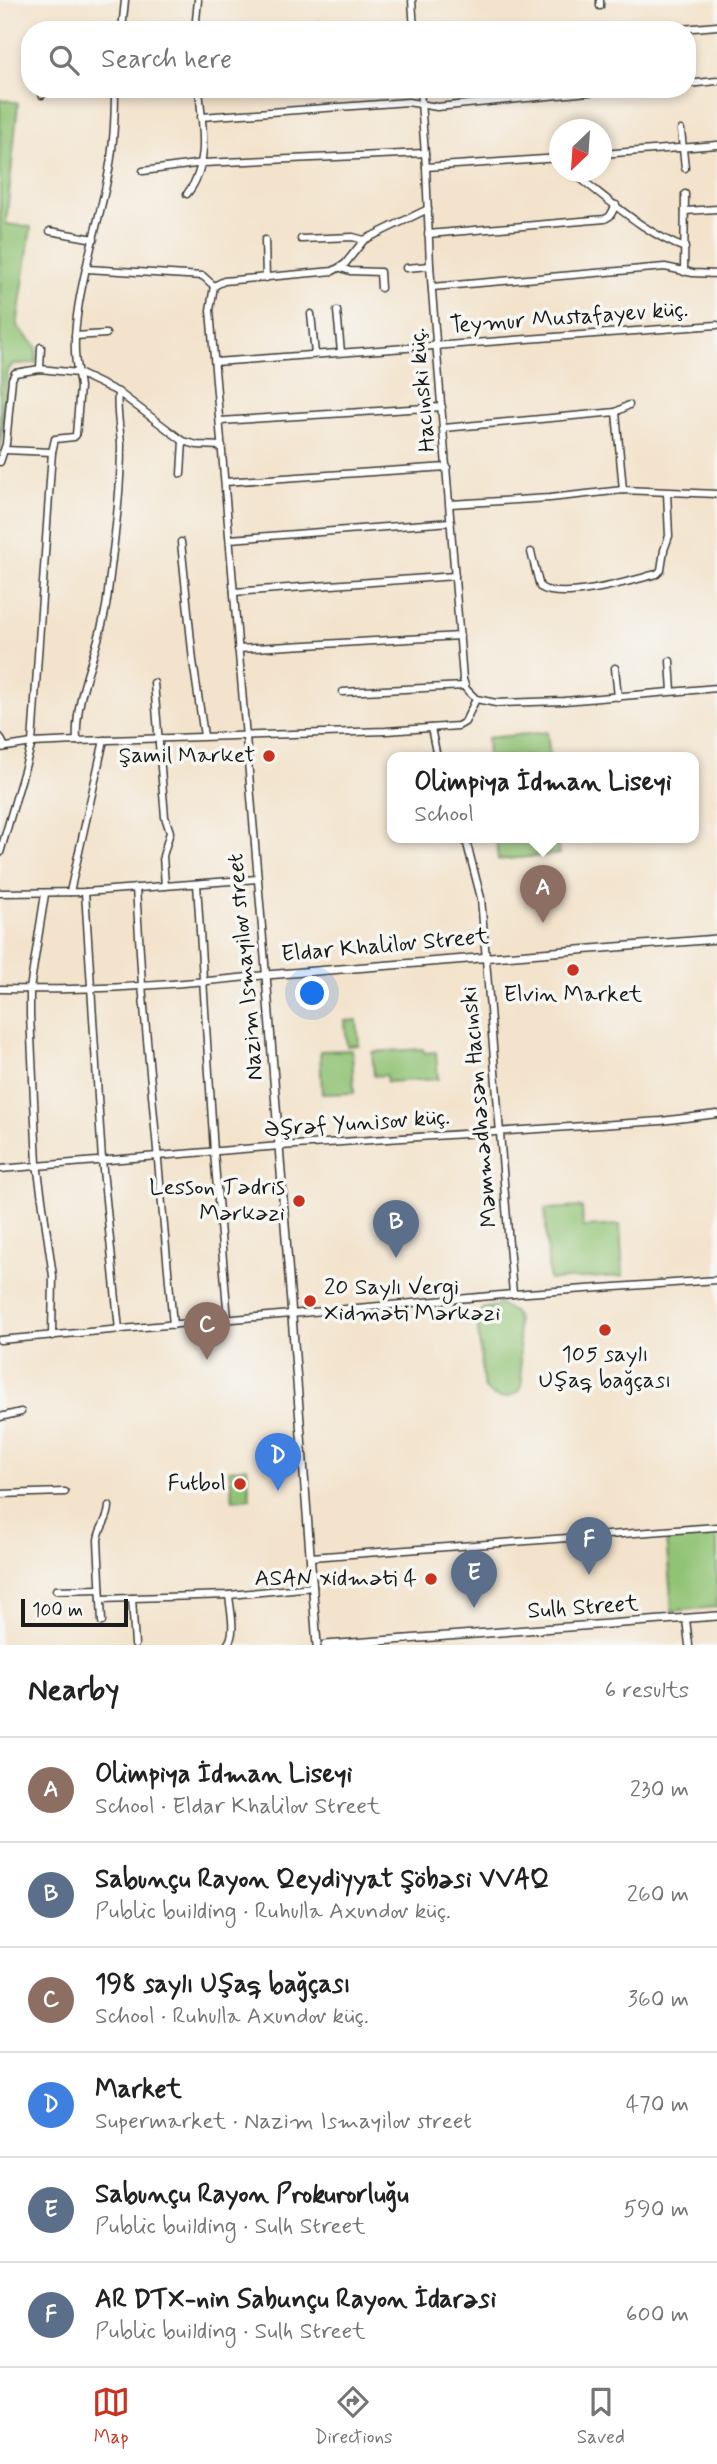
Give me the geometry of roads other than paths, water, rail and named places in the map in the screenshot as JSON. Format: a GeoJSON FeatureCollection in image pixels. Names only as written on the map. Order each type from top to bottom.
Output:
{"type":"FeatureCollection","features":[{"type":"Feature","properties":{"kind":"street"},"geometry":{"type":"LineString","coordinates":[[123,21],[125,0]]}},
{"type":"Feature","properties":{"kind":"street"},"geometry":{"type":"LineString","coordinates":[[196,21],[198,0]]}},
{"type":"Feature","properties":{"kind":"street"},"geometry":{"type":"LineString","coordinates":[[412,0],[413,21]]}},
{"type":"Feature","properties":{"kind":"street"},"geometry":{"type":"LineString","coordinates":[[696,28],[717,26]]}},
{"type":"Feature","properties":{"kind":"street"},"geometry":{"type":"LineString","coordinates":[[696,83],[717,81]]}},
{"type":"Feature","properties":{"kind":"street"},"geometry":{"type":"LineString","coordinates":[[0,853],[32,743],[52,452],[54,441],[58,437],[76,435],[80,387],[75,358],[75,336],[81,295],[109,170],[115,98]]}},
{"type":"Feature","properties":{"kind":"street"},"geometry":{"type":"LineString","coordinates":[[187,194],[197,182],[203,163],[200,98]]}},
{"type":"Feature","properties":{"kind":"street","name":"Hacınski küç."},"geometry":{"type":"LineString","coordinates":[[421,98],[430,266],[465,687]]}},
{"type":"Feature","properties":{"kind":"street"},"geometry":{"type":"LineString","coordinates":[[201,117],[408,102],[437,107],[528,98]]}},
{"type":"Feature","properties":{"kind":"street"},"geometry":{"type":"LineString","coordinates":[[681,130],[685,167]]}},
{"type":"Feature","properties":{"kind":"street"},"geometry":{"type":"LineString","coordinates":[[612,153],[717,145]]}},
{"type":"Feature","properties":{"kind":"street"},"geometry":{"type":"LineString","coordinates":[[144,171],[203,163],[425,153]]}},
{"type":"Feature","properties":{"kind":"street"},"geometry":{"type":"LineString","coordinates":[[426,167],[549,159]]}},
{"type":"Feature","properties":{"kind":"street"},"geometry":{"type":"LineString","coordinates":[[586,182],[668,240],[685,248]]}},
{"type":"Feature","properties":{"kind":"street"},"geometry":{"type":"LineString","coordinates":[[684,272],[685,194]]}},
{"type":"Feature","properties":{"kind":"street"},"geometry":{"type":"LineString","coordinates":[[428,234],[606,219],[617,205]]}},
{"type":"Feature","properties":{"kind":"street"},"geometry":{"type":"LineString","coordinates":[[88,270],[197,276],[206,278],[214,286],[224,281],[326,273],[341,268],[364,240],[428,209]]}},
{"type":"Feature","properties":{"kind":"street"},"geometry":{"type":"LineString","coordinates":[[685,211],[717,209]]}},
{"type":"Feature","properties":{"kind":"street"},"geometry":{"type":"LineString","coordinates":[[50,231],[94,239]]}},
{"type":"Feature","properties":{"kind":"street"},"geometry":{"type":"LineString","coordinates":[[301,239],[353,237],[364,240]]}},
{"type":"Feature","properties":{"kind":"street"},"geometry":{"type":"LineString","coordinates":[[265,240],[266,278]]}},
{"type":"Feature","properties":{"kind":"street"},"geometry":{"type":"LineString","coordinates":[[406,268],[430,266]]}},
{"type":"Feature","properties":{"kind":"street"},"geometry":{"type":"LineString","coordinates":[[432,287],[665,267],[684,272],[717,274]]}},
{"type":"Feature","properties":{"kind":"street"},"geometry":{"type":"LineString","coordinates":[[341,268],[380,272],[382,288]]}},
{"type":"Feature","properties":{"kind":"street","name":"Nazim Ismayilov street"},"geometry":{"type":"LineString","coordinates":[[214,286],[210,310],[280,1146],[317,1645]]}},
{"type":"Feature","properties":{"kind":"street"},"geometry":{"type":"LineString","coordinates":[[337,311],[341,352]]}},
{"type":"Feature","properties":{"kind":"street"},"geometry":{"type":"LineString","coordinates":[[311,314],[315,354]]}},
{"type":"Feature","properties":{"kind":"street","name":"Teymur Mustafayev küç."},"geometry":{"type":"LineString","coordinates":[[215,362],[717,325]]}},
{"type":"Feature","properties":{"kind":"street"},"geometry":{"type":"LineString","coordinates":[[75,336],[106,334]]}},
{"type":"Feature","properties":{"kind":"street"},"geometry":{"type":"LineString","coordinates":[[40,369],[41,347]]}},
{"type":"Feature","properties":{"kind":"street"},"geometry":{"type":"LineString","coordinates":[[0,462],[5,450],[13,375],[21,370],[78,373],[118,392],[183,441],[197,445],[222,446]]}},
{"type":"Feature","properties":{"kind":"street"},"geometry":{"type":"LineString","coordinates":[[76,741],[79,701],[99,641],[107,603],[121,445],[118,392]]}},
{"type":"Feature","properties":{"kind":"street"},"geometry":{"type":"LineString","coordinates":[[444,428],[616,412],[629,405]]}},
{"type":"Feature","properties":{"kind":"street"},"geometry":{"type":"LineString","coordinates":[[220,421],[442,407]]}},
{"type":"Feature","properties":{"kind":"street"},"geometry":{"type":"LineString","coordinates":[[616,412],[623,490]]}},
{"type":"Feature","properties":{"kind":"street"},"geometry":{"type":"LineString","coordinates":[[181,474],[183,441]]}},
{"type":"Feature","properties":{"kind":"street"},"geometry":{"type":"LineString","coordinates":[[5,450],[52,452]]}},
{"type":"Feature","properties":{"kind":"street"},"geometry":{"type":"LineString","coordinates":[[225,482],[447,467]]}},
{"type":"Feature","properties":{"kind":"street"},"geometry":{"type":"LineString","coordinates":[[450,503],[550,498],[623,490],[667,494],[717,494]]}},
{"type":"Feature","properties":{"kind":"street"},"geometry":{"type":"LineString","coordinates":[[531,552],[540,587],[551,592],[605,587],[657,575],[661,570],[669,536],[667,494]]}},
{"type":"Feature","properties":{"kind":"street"},"geometry":{"type":"LineString","coordinates":[[230,539],[451,522]]}},
{"type":"Feature","properties":{"kind":"street"},"geometry":{"type":"LineString","coordinates":[[181,541],[192,661],[204,736]]}},
{"type":"Feature","properties":{"kind":"street"},"geometry":{"type":"LineString","coordinates":[[234,592],[455,576]]}},
{"type":"Feature","properties":{"kind":"street"},"geometry":{"type":"LineString","coordinates":[[238,649],[460,636]]}},
{"type":"Feature","properties":{"kind":"street"},"geometry":{"type":"LineString","coordinates":[[670,662],[672,691]]}},
{"type":"Feature","properties":{"kind":"street"},"geometry":{"type":"LineString","coordinates":[[615,667],[618,697]]}},
{"type":"Feature","properties":{"kind":"street"},"geometry":{"type":"LineString","coordinates":[[154,683],[165,817],[170,832],[163,856],[165,886]]}},
{"type":"Feature","properties":{"kind":"street"},"geometry":{"type":"LineString","coordinates":[[343,692],[465,687],[476,699],[486,703],[530,703],[717,688]]}},
{"type":"Feature","properties":{"kind":"street"},"geometry":{"type":"LineString","coordinates":[[0,737],[3,748],[32,743],[431,728],[462,724],[476,699]]}},
{"type":"Feature","properties":{"kind":"street"},"geometry":{"type":"LineString","coordinates":[[431,728],[436,752]]}},
{"type":"Feature","properties":{"kind":"street"},"geometry":{"type":"LineString","coordinates":[[70,892],[104,740]]}},
{"type":"Feature","properties":{"kind":"street","name":"Məmmədhəsən Hacınski"},"geometry":{"type":"LineString","coordinates":[[466,843],[481,898],[513,1294]]}},
{"type":"Feature","properties":{"kind":"street"},"geometry":{"type":"LineString","coordinates":[[0,893],[85,892],[257,879]]}},
{"type":"Feature","properties":{"kind":"street"},"geometry":{"type":"LineString","coordinates":[[197,884],[228,1320]]}},
{"type":"Feature","properties":{"kind":"street"},"geometry":{"type":"LineString","coordinates":[[136,888],[142,985],[173,1325]]}},
{"type":"Feature","properties":{"kind":"street"},"geometry":{"type":"LineString","coordinates":[[85,892],[102,1160],[119,1330]]}},
{"type":"Feature","properties":{"kind":"street"},"geometry":{"type":"LineString","coordinates":[[45,894],[30,989],[33,1106],[37,1164],[52,1276],[52,1336]]}},
{"type":"Feature","properties":{"kind":"street","name":"Eldar Khalilov Street"},"geometry":{"type":"LineString","coordinates":[[266,975],[717,939]]}},
{"type":"Feature","properties":{"kind":"street"},"geometry":{"type":"LineString","coordinates":[[0,989],[202,982],[266,975]]}},
{"type":"Feature","properties":{"kind":"street","name":"Əşrəf Yunisov küç."},"geometry":{"type":"LineString","coordinates":[[0,1169],[280,1146],[661,1121],[717,1114]]}},
{"type":"Feature","properties":{"kind":"street"},"geometry":{"type":"LineString","coordinates":[[0,1340],[513,1294],[717,1280]]}},
{"type":"Feature","properties":{"kind":"street"},"geometry":{"type":"LineString","coordinates":[[0,1417],[21,1412]]}},
{"type":"Feature","properties":{"kind":"street"},"geometry":{"type":"LineString","coordinates":[[0,1494],[65,1492]]}},
{"type":"Feature","properties":{"kind":"street"},"geometry":{"type":"LineString","coordinates":[[102,1622],[98,1535],[107,1521],[109,1506]]}},
{"type":"Feature","properties":{"kind":"street"},"geometry":{"type":"LineString","coordinates":[[312,1557],[717,1527]]}},
{"type":"Feature","properties":{"kind":"street"},"geometry":{"type":"LineString","coordinates":[[101,1599],[229,1595],[313,1587]]}},
{"type":"Feature","properties":{"kind":"street"},"geometry":{"type":"LineString","coordinates":[[56,1590],[100,1588]]}},
{"type":"Feature","properties":{"kind":"street"},"geometry":{"type":"LineString","coordinates":[[227,1645],[232,1633],[229,1595]]}},
{"type":"Feature","properties":{"kind":"street"},"geometry":{"type":"LineString","coordinates":[[132,1598],[135,1645]]}},
{"type":"Feature","properties":{"kind":"street","name":"Sulh Street"},"geometry":{"type":"LineString","coordinates":[[325,1645],[717,1616]]}},
{"type":"Feature","properties":{"kind":"street"},"geometry":{"type":"LineString","coordinates":[[687,1619],[689,1645]]}},
{"type":"Feature","properties":{"kind":"place","name":"Şamil Market"},"geometry":{"type":"Point","coordinates":[269,756]}},
{"type":"Feature","properties":{"kind":"place","name":"Olimpiya İdman Liseyi"},"geometry":{"type":"Point","coordinates":[543,923]}},
{"type":"Feature","properties":{"kind":"place","name":"Elvin Market"},"geometry":{"type":"Point","coordinates":[573,970]}},
{"type":"Feature","properties":{"kind":"place","name":"Lesson Tədris Mərkəzi"},"geometry":{"type":"Point","coordinates":[299,1201]}},
{"type":"Feature","properties":{"kind":"place","name":"Sabunçu Rayon Qeydiyyat Şöbəsi VVAQ"},"geometry":{"type":"Point","coordinates":[396,1258]}},
{"type":"Feature","properties":{"kind":"place","name":"20 Saylı Vergi Xidməti Mərkəzi"},"geometry":{"type":"Point","coordinates":[310,1301]}},
{"type":"Feature","properties":{"kind":"place","name":"105 saylı Uşaq bağçası"},"geometry":{"type":"Point","coordinates":[605,1330]}},
{"type":"Feature","properties":{"kind":"place","name":"198 saylı Uşaq bağçası"},"geometry":{"type":"Point","coordinates":[207,1360]}},
{"type":"Feature","properties":{"kind":"place","name":"Futbol"},"geometry":{"type":"Point","coordinates":[240,1484]}},
{"type":"Feature","properties":{"kind":"place","name":"Market"},"geometry":{"type":"Point","coordinates":[278,1491]}},
{"type":"Feature","properties":{"kind":"place","name":"AR DTX-nin Sabunçu Rayon İdarəsi"},"geometry":{"type":"Point","coordinates":[589,1575]}},
{"type":"Feature","properties":{"kind":"place","name":"ASAN xidməti 4"},"geometry":{"type":"Point","coordinates":[431,1579]}},
{"type":"Feature","properties":{"kind":"place","name":"Sabunçu Rayon Prokurorluğu"},"geometry":{"type":"Point","coordinates":[474,1608]}}]}
